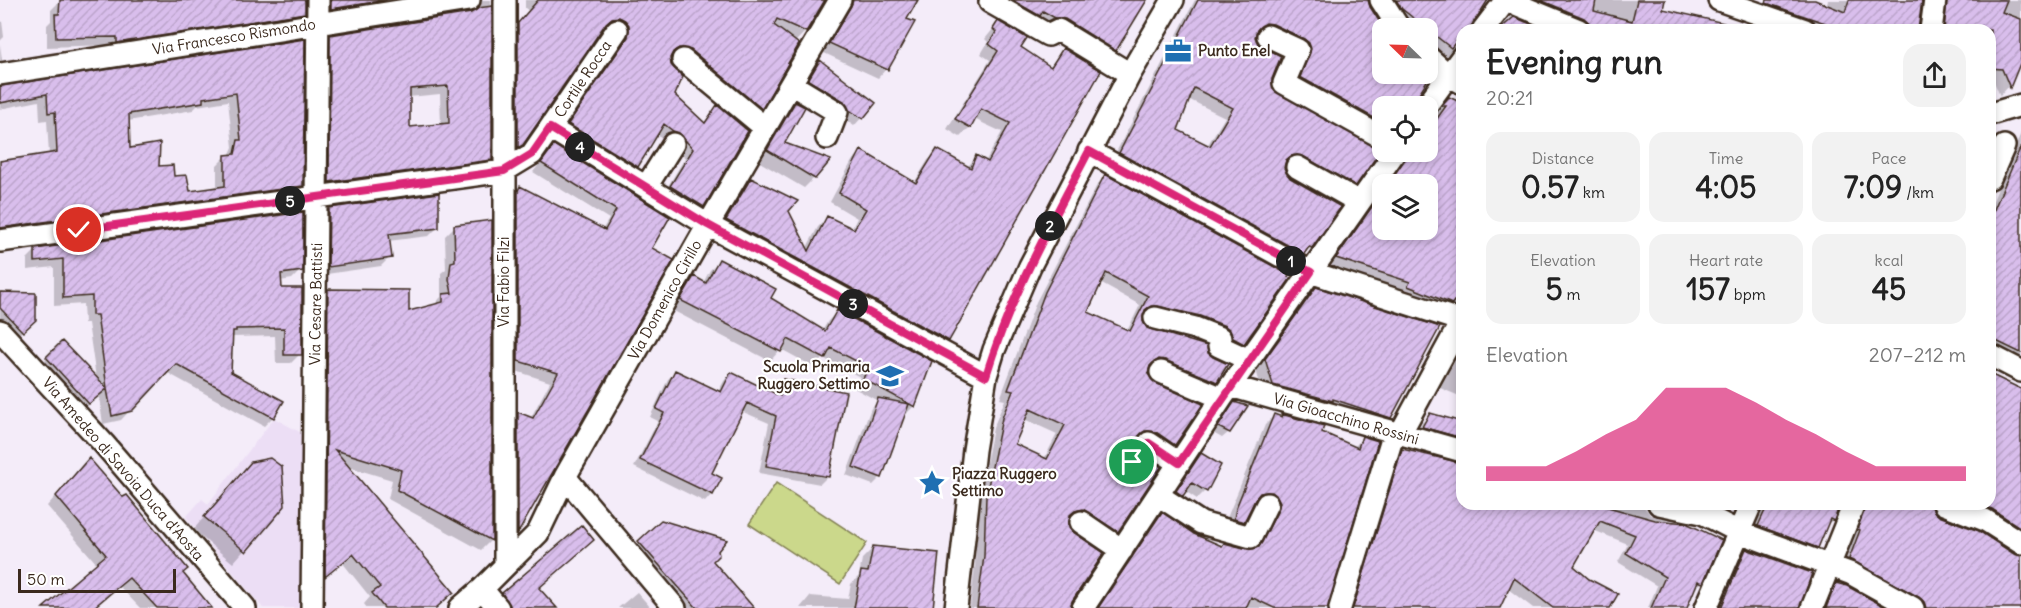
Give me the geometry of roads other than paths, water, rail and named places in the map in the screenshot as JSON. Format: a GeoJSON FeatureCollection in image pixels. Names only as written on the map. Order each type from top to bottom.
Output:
{"type":"FeatureCollection","features":[{"type":"Feature","properties":{"kind":"street","name":"Via Cesare Battisti"},"geometry":{"type":"LineString","coordinates":[[312,608],[318,0]]}},
{"type":"Feature","properties":{"kind":"street","name":"Via Francesco Rismondo"},"geometry":{"type":"LineString","coordinates":[[0,74],[469,0]]}},
{"type":"Feature","properties":{"kind":"street","name":"Via Fabio Filzi"},"geometry":{"type":"LineString","coordinates":[[504,565],[505,0]]}},
{"type":"Feature","properties":{"kind":"street","name":"Via Domenico Cirillo"},"geometry":{"type":"LineString","coordinates":[[460,608],[538,533],[565,477],[708,225],[840,0]]}},
{"type":"Feature","properties":{"kind":"street"},"geometry":{"type":"LineString","coordinates":[[957,608],[974,450],[986,376],[994,350],[1029,266],[1130,74],[1173,0]]}},
{"type":"Feature","properties":{"kind":"street"},"geometry":{"type":"LineString","coordinates":[[1381,0],[1393,18]]}},
{"type":"Feature","properties":{"kind":"street"},"geometry":{"type":"LineString","coordinates":[[1488,24],[1506,0],[1564,24]]}},
{"type":"Feature","properties":{"kind":"street"},"geometry":{"type":"LineString","coordinates":[[1719,0],[1754,22]]}},
{"type":"Feature","properties":{"kind":"street"},"geometry":{"type":"LineString","coordinates":[[1932,24],[1935,0]]}},
{"type":"Feature","properties":{"kind":"street"},"geometry":{"type":"LineString","coordinates":[[990,2],[1048,35],[1058,30],[1130,74]]}},
{"type":"Feature","properties":{"kind":"street","name":"Cortile Rocca"},"geometry":{"type":"LineString","coordinates":[[504,171],[532,154],[617,30]]}},
{"type":"Feature","properties":{"kind":"street"},"geometry":{"type":"LineString","coordinates":[[1268,36],[1298,50],[1284,83],[1372,132]]}},
{"type":"Feature","properties":{"kind":"street"},"geometry":{"type":"LineString","coordinates":[[683,60],[765,128]]}},
{"type":"Feature","properties":{"kind":"street"},"geometry":{"type":"LineString","coordinates":[[1437,96],[1455,79],[1438,65]]}},
{"type":"Feature","properties":{"kind":"street"},"geometry":{"type":"LineString","coordinates":[[791,84],[837,112],[827,138]]}},
{"type":"Feature","properties":{"kind":"street"},"geometry":{"type":"LineString","coordinates":[[1996,112],[2021,105]]}},
{"type":"Feature","properties":{"kind":"street"},"geometry":{"type":"LineString","coordinates":[[550,128],[708,225],[986,376]]}},
{"type":"Feature","properties":{"kind":"street"},"geometry":{"type":"LineString","coordinates":[[646,187],[673,144]]}},
{"type":"Feature","properties":{"kind":"street"},"geometry":{"type":"LineString","coordinates":[[1996,164],[2004,146]]}},
{"type":"Feature","properties":{"kind":"street"},"geometry":{"type":"LineString","coordinates":[[1089,151],[1311,272],[1456,319]]}},
{"type":"Feature","properties":{"kind":"street"},"geometry":{"type":"LineString","coordinates":[[1083,608],[1226,392],[1388,162]]}},
{"type":"Feature","properties":{"kind":"street"},"geometry":{"type":"LineString","coordinates":[[1297,167],[1359,202]]}},
{"type":"Feature","properties":{"kind":"street"},"geometry":{"type":"LineString","coordinates":[[0,241],[504,171]]}},
{"type":"Feature","properties":{"kind":"street"},"geometry":{"type":"LineString","coordinates":[[1155,318],[1195,328],[1221,338],[1220,346],[1249,360]]}},
{"type":"Feature","properties":{"kind":"street","name":"Via Amedeo di Savoia Duca d'Aosta"},"geometry":{"type":"LineString","coordinates":[[0,331],[104,444],[245,608]]}},
{"type":"Feature","properties":{"kind":"street"},"geometry":{"type":"LineString","coordinates":[[1340,608],[1397,433],[1456,331]]}},
{"type":"Feature","properties":{"kind":"street"},"geometry":{"type":"LineString","coordinates":[[1996,358],[2021,371]]}},
{"type":"Feature","properties":{"kind":"street","name":"Via Gioacchino Rossini"},"geometry":{"type":"LineString","coordinates":[[1161,372],[1226,392],[1456,449]]}},
{"type":"Feature","properties":{"kind":"street"},"geometry":{"type":"LineString","coordinates":[[1132,462],[1149,443],[1179,463]]}},
{"type":"Feature","properties":{"kind":"street"},"geometry":{"type":"LineString","coordinates":[[565,477],[675,608]]}},
{"type":"Feature","properties":{"kind":"street"},"geometry":{"type":"LineString","coordinates":[[1158,495],[1201,523],[1251,537],[1267,504]]}},
{"type":"Feature","properties":{"kind":"street"},"geometry":{"type":"LineString","coordinates":[[1688,510],[1702,513],[1739,532],[1852,574],[1913,608]]}},
{"type":"Feature","properties":{"kind":"street"},"geometry":{"type":"LineString","coordinates":[[1706,608],[1748,510]]}},
{"type":"Feature","properties":{"kind":"street"},"geometry":{"type":"LineString","coordinates":[[1812,608],[1851,510]]}},
{"type":"Feature","properties":{"kind":"street"},"geometry":{"type":"LineString","coordinates":[[1959,510],[1985,520],[2021,543]]}},
{"type":"Feature","properties":{"kind":"street"},"geometry":{"type":"LineString","coordinates":[[1081,522],[1122,549]]}},
{"type":"Feature","properties":{"kind":"street"},"geometry":{"type":"LineString","coordinates":[[482,589],[498,608]]}},
{"type":"Feature","properties":{"kind":"place","name":"Punto Enel"},"geometry":{"type":"Point","coordinates":[1178,51]}},
{"type":"Feature","properties":{"kind":"place","name":"Scuola Primaria Ruggero Settimo"},"geometry":{"type":"Point","coordinates":[890,376]}},
{"type":"Feature","properties":{"kind":"place","name":"Piazza Ruggero Settimo"},"geometry":{"type":"Point","coordinates":[932,483]}}]}
